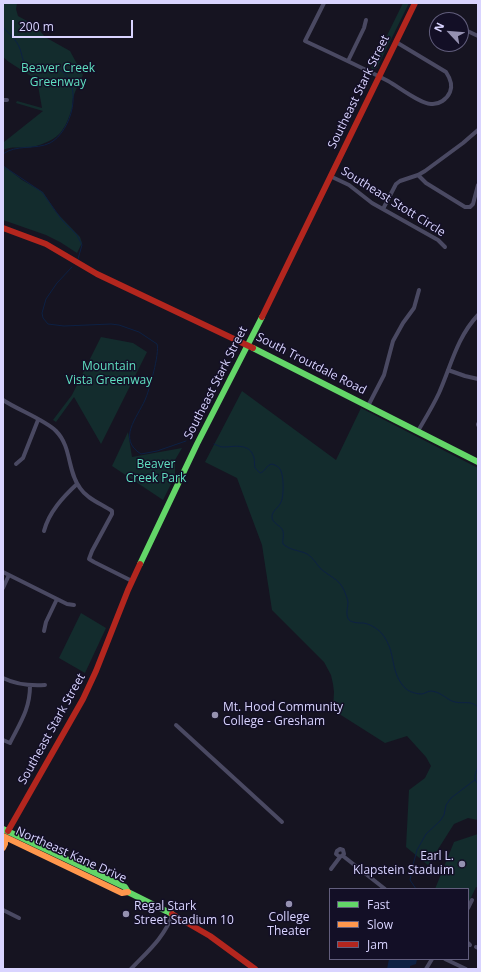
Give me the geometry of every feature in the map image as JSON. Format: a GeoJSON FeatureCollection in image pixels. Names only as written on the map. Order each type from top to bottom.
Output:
{"type":"FeatureCollection","features":[{"type":"Feature","properties":{"kind":"main road","name":"Southeast Stark Street"},"geometry":{"type":"LineString","coordinates":[[3,848],[5,844],[4,834],[83,699],[132,581],[197,444],[248,345],[415,3]]}},
{"type":"Feature","properties":{"kind":"main road","name":"South Troutdale Road"},"geometry":{"type":"LineString","coordinates":[[3,228],[42,242],[97,274],[248,345],[478,462]]}},
{"type":"Feature","properties":{"kind":"main road","name":"Northeast Kane Drive"},"geometry":{"type":"LineString","coordinates":[[4,834],[125,887],[128,892]]}},
{"type":"Feature","properties":{"kind":"main road","name":"Northeast Kane Drive"},"geometry":{"type":"LineString","coordinates":[[4,834],[103,884],[122,892],[128,892],[173,914],[217,940],[255,969]]}},
{"type":"Feature","properties":{"kind":"main road"},"geometry":{"type":"LineString","coordinates":[[103,884],[105,881],[110,884],[113,882]]}},
{"type":"Feature","properties":{"kind":"street"},"geometry":{"type":"LineString","coordinates":[[324,3],[305,41],[379,76],[429,104],[438,103],[444,100],[450,93],[451,85],[446,72],[396,42]]}},
{"type":"Feature","properties":{"kind":"street"},"geometry":{"type":"LineString","coordinates":[[348,61],[364,28],[366,20]]}},
{"type":"Feature","properties":{"kind":"street"},"geometry":{"type":"LineString","coordinates":[[383,209],[396,184],[400,181],[418,175],[463,143],[478,130]]}},
{"type":"Feature","properties":{"kind":"street"},"geometry":{"type":"LineString","coordinates":[[418,175],[426,183],[465,207],[470,207],[473,204],[478,184]]}},
{"type":"Feature","properties":{"kind":"street","name":"Southeast Stott Circle"},"geometry":{"type":"LineString","coordinates":[[330,176],[349,185],[372,203],[438,240],[445,247]]}},
{"type":"Feature","properties":{"kind":"street"},"geometry":{"type":"LineString","coordinates":[[368,406],[386,370],[393,341],[403,323],[414,308],[419,290]]}},
{"type":"Feature","properties":{"kind":"street"},"geometry":{"type":"LineString","coordinates":[[418,432],[438,394],[463,334],[478,316]]}},
{"type":"Feature","properties":{"kind":"street"},"geometry":{"type":"LineString","coordinates":[[448,370],[478,379]]}},
{"type":"Feature","properties":{"kind":"street"},"geometry":{"type":"LineString","coordinates":[[3,400],[54,429],[63,440],[68,450],[72,473],[80,489],[112,511],[89,559],[132,581]]}},
{"type":"Feature","properties":{"kind":"street"},"geometry":{"type":"LineString","coordinates":[[16,464],[23,458],[38,420]]}},
{"type":"Feature","properties":{"kind":"street"},"geometry":{"type":"LineString","coordinates":[[44,531],[46,523],[52,512],[61,500],[77,484]]}},
{"type":"Feature","properties":{"kind":"street"},"geometry":{"type":"LineString","coordinates":[[3,572],[67,604],[74,605]]}},
{"type":"Feature","properties":{"kind":"street"},"geometry":{"type":"LineString","coordinates":[[3,588],[9,575]]}},
{"type":"Feature","properties":{"kind":"street"},"geometry":{"type":"LineString","coordinates":[[44,631],[46,622],[57,599]]}},
{"type":"Feature","properties":{"kind":"street"},"geometry":{"type":"LineString","coordinates":[[3,678],[30,686],[45,685]]}},
{"type":"Feature","properties":{"kind":"street"},"geometry":{"type":"LineString","coordinates":[[3,740],[10,743],[29,703],[30,686]]}},
{"type":"Feature","properties":{"kind":"street"},"geometry":{"type":"LineString","coordinates":[[176,725],[282,822]]}},
{"type":"Feature","properties":{"kind":"street"},"geometry":{"type":"LineString","coordinates":[[331,868],[342,857],[384,888]]}},
{"type":"Feature","properties":{"kind":"street"},"geometry":{"type":"LineString","coordinates":[[469,906],[472,900]]}},
{"type":"Feature","properties":{"kind":"street"},"geometry":{"type":"LineString","coordinates":[[3,910],[19,918]]}},
{"type":"Feature","properties":{"kind":"street"},"geometry":{"type":"LineString","coordinates":[[131,969],[159,941],[167,929],[173,914]]}},
{"type":"Feature","properties":{"kind":"street"},"geometry":{"type":"LineString","coordinates":[[426,969],[431,960]]}},
{"type":"Feature","properties":{"kind":"street"},"geometry":{"type":"LineString","coordinates":[[447,960],[466,969]]}},
{"type":"Feature","properties":{"kind":"green space","name":"Beaver Creek Greenway"},"geometry":{"type":"Polygon","coordinates":[[[3,3],[17,3],[16,9],[18,16],[36,26],[45,37],[70,51],[83,75],[72,100],[72,108],[64,128],[51,140],[28,148],[11,148],[3,150],[4,142],[43,111],[16,103],[17,101],[42,108],[37,80],[3,57],[3,3]]]}},
{"type":"Feature","properties":{"kind":"green space"},"geometry":{"type":"Polygon","coordinates":[[[403,3],[409,3],[377,68],[373,69],[371,68],[403,3]]]}},
{"type":"Feature","properties":{"kind":"green space"},"geometry":{"type":"Polygon","coordinates":[[[3,165],[22,180],[43,192],[56,212],[80,237],[82,243],[77,253],[46,235],[3,220],[3,165]]]}},
{"type":"Feature","properties":{"kind":"green space","name":"Mountain Vista Greenway"},"geometry":{"type":"Polygon","coordinates":[[[101,337],[133,343],[147,352],[101,444],[74,397],[56,422],[53,420],[72,395],[101,337]]]}},
{"type":"Feature","properties":{"kind":"green space"},"geometry":{"type":"Polygon","coordinates":[[[242,391],[336,460],[361,408],[478,468],[478,820],[468,818],[454,824],[428,865],[406,847],[409,790],[425,778],[431,766],[426,757],[407,736],[385,743],[333,710],[333,684],[331,675],[324,662],[272,610],[262,545],[237,478],[205,462],[242,391]]]}},
{"type":"Feature","properties":{"kind":"green space","name":"Beaver Creek Park"},"geometry":{"type":"Polygon","coordinates":[[[128,432],[132,457],[182,448],[175,460],[175,476],[163,500],[112,466],[128,432]]]}},
{"type":"Feature","properties":{"kind":"green space"},"geometry":{"type":"Polygon","coordinates":[[[81,613],[106,628],[85,673],[59,658],[81,613]]]}},
{"type":"Feature","properties":{"kind":"green space","name":"Earl L. Klapstein Staduim"},"geometry":{"type":"Polygon","coordinates":[[[478,834],[478,888],[476,887],[469,902],[469,888],[435,888],[454,842],[478,834]]]}},
{"type":"Feature","properties":{"kind":"water"},"geometry":{"type":"Polygon","coordinates":[[[389,960],[417,960],[416,964],[410,966],[410,969],[387,969],[389,960]]]}},
{"type":"Feature","properties":{"kind":"waterway"},"geometry":{"type":"LineString","coordinates":[[3,27],[17,43],[25,63],[35,68],[52,67],[60,70],[67,77],[72,86],[73,97],[69,119],[58,137],[50,143],[44,145],[14,149],[3,154]]}},
{"type":"Feature","properties":{"kind":"waterway"},"geometry":{"type":"LineString","coordinates":[[3,166],[42,192],[62,220],[77,235],[82,245],[78,259]]}},
{"type":"Feature","properties":{"kind":"waterway"},"geometry":{"type":"LineString","coordinates":[[72,267],[57,283],[46,299],[42,313],[43,318],[48,324],[64,326],[119,325],[139,332],[157,344],[158,349],[156,363],[145,400],[131,428],[130,442],[141,454],[157,451],[186,441]]}},
{"type":"Feature","properties":{"kind":"waterway"},"geometry":{"type":"LineString","coordinates":[[214,444],[222,447],[245,447],[252,453],[255,468],[260,473],[272,464],[279,468],[283,480],[283,495],[279,506],[273,513],[272,518],[283,531],[283,544],[291,549],[307,554],[320,568],[339,583],[348,600],[347,613],[349,620],[371,625],[383,635],[391,651],[397,676],[405,688],[411,692],[420,694],[430,691],[435,692],[452,701],[458,703],[470,703],[478,707]]}},
{"type":"Feature","properties":{"kind":"waterway"},"geometry":{"type":"LineString","coordinates":[[478,767],[475,778],[478,784]]}},
{"type":"Feature","properties":{"kind":"waterway"},"geometry":{"type":"LineString","coordinates":[[415,888],[410,880],[417,850],[426,834],[440,821],[444,815],[446,805],[451,798],[475,780]]}},
{"type":"Feature","properties":{"kind":"traffic: fast"},"geometry":{"type":"LineString","coordinates":[[140,564],[197,444],[262,317]]}},
{"type":"Feature","properties":{"kind":"traffic: fast"},"geometry":{"type":"LineString","coordinates":[[253,348],[478,462]]}},
{"type":"Feature","properties":{"kind":"traffic: fast"},"geometry":{"type":"LineString","coordinates":[[3,829],[125,887],[128,892],[172,914]]}},
{"type":"Feature","properties":{"kind":"traffic: slow"},"geometry":{"type":"LineString","coordinates":[[3,836],[122,893],[128,892]]}},
{"type":"Feature","properties":{"kind":"traffic: slow"},"geometry":{"type":"LineString","coordinates":[[3,848],[5,844],[5,837]]}},
{"type":"Feature","properties":{"kind":"traffic: jam"},"geometry":{"type":"LineString","coordinates":[[262,317],[415,3]]}},
{"type":"Feature","properties":{"kind":"traffic: jam"},"geometry":{"type":"LineString","coordinates":[[3,228],[46,244],[97,274],[253,348]]}},
{"type":"Feature","properties":{"kind":"traffic: jam"},"geometry":{"type":"LineString","coordinates":[[8,831],[83,699],[140,564]]}},
{"type":"Feature","properties":{"kind":"traffic: jam"},"geometry":{"type":"LineString","coordinates":[[172,914],[210,936],[255,969]]}},
{"type":"Feature","properties":{"kind":"place","name":"Mt. Hood Community College - Gresham"},"geometry":{"type":"Point","coordinates":[215,715]}},
{"type":"Feature","properties":{"kind":"place","name":"Earl L. Klapstein Staduim"},"geometry":{"type":"Point","coordinates":[462,864]}},
{"type":"Feature","properties":{"kind":"place","name":"College Theater"},"geometry":{"type":"Point","coordinates":[289,904]}},
{"type":"Feature","properties":{"kind":"place","name":"Regal Stark Street Stadium 10"},"geometry":{"type":"Point","coordinates":[126,914]}}]}
